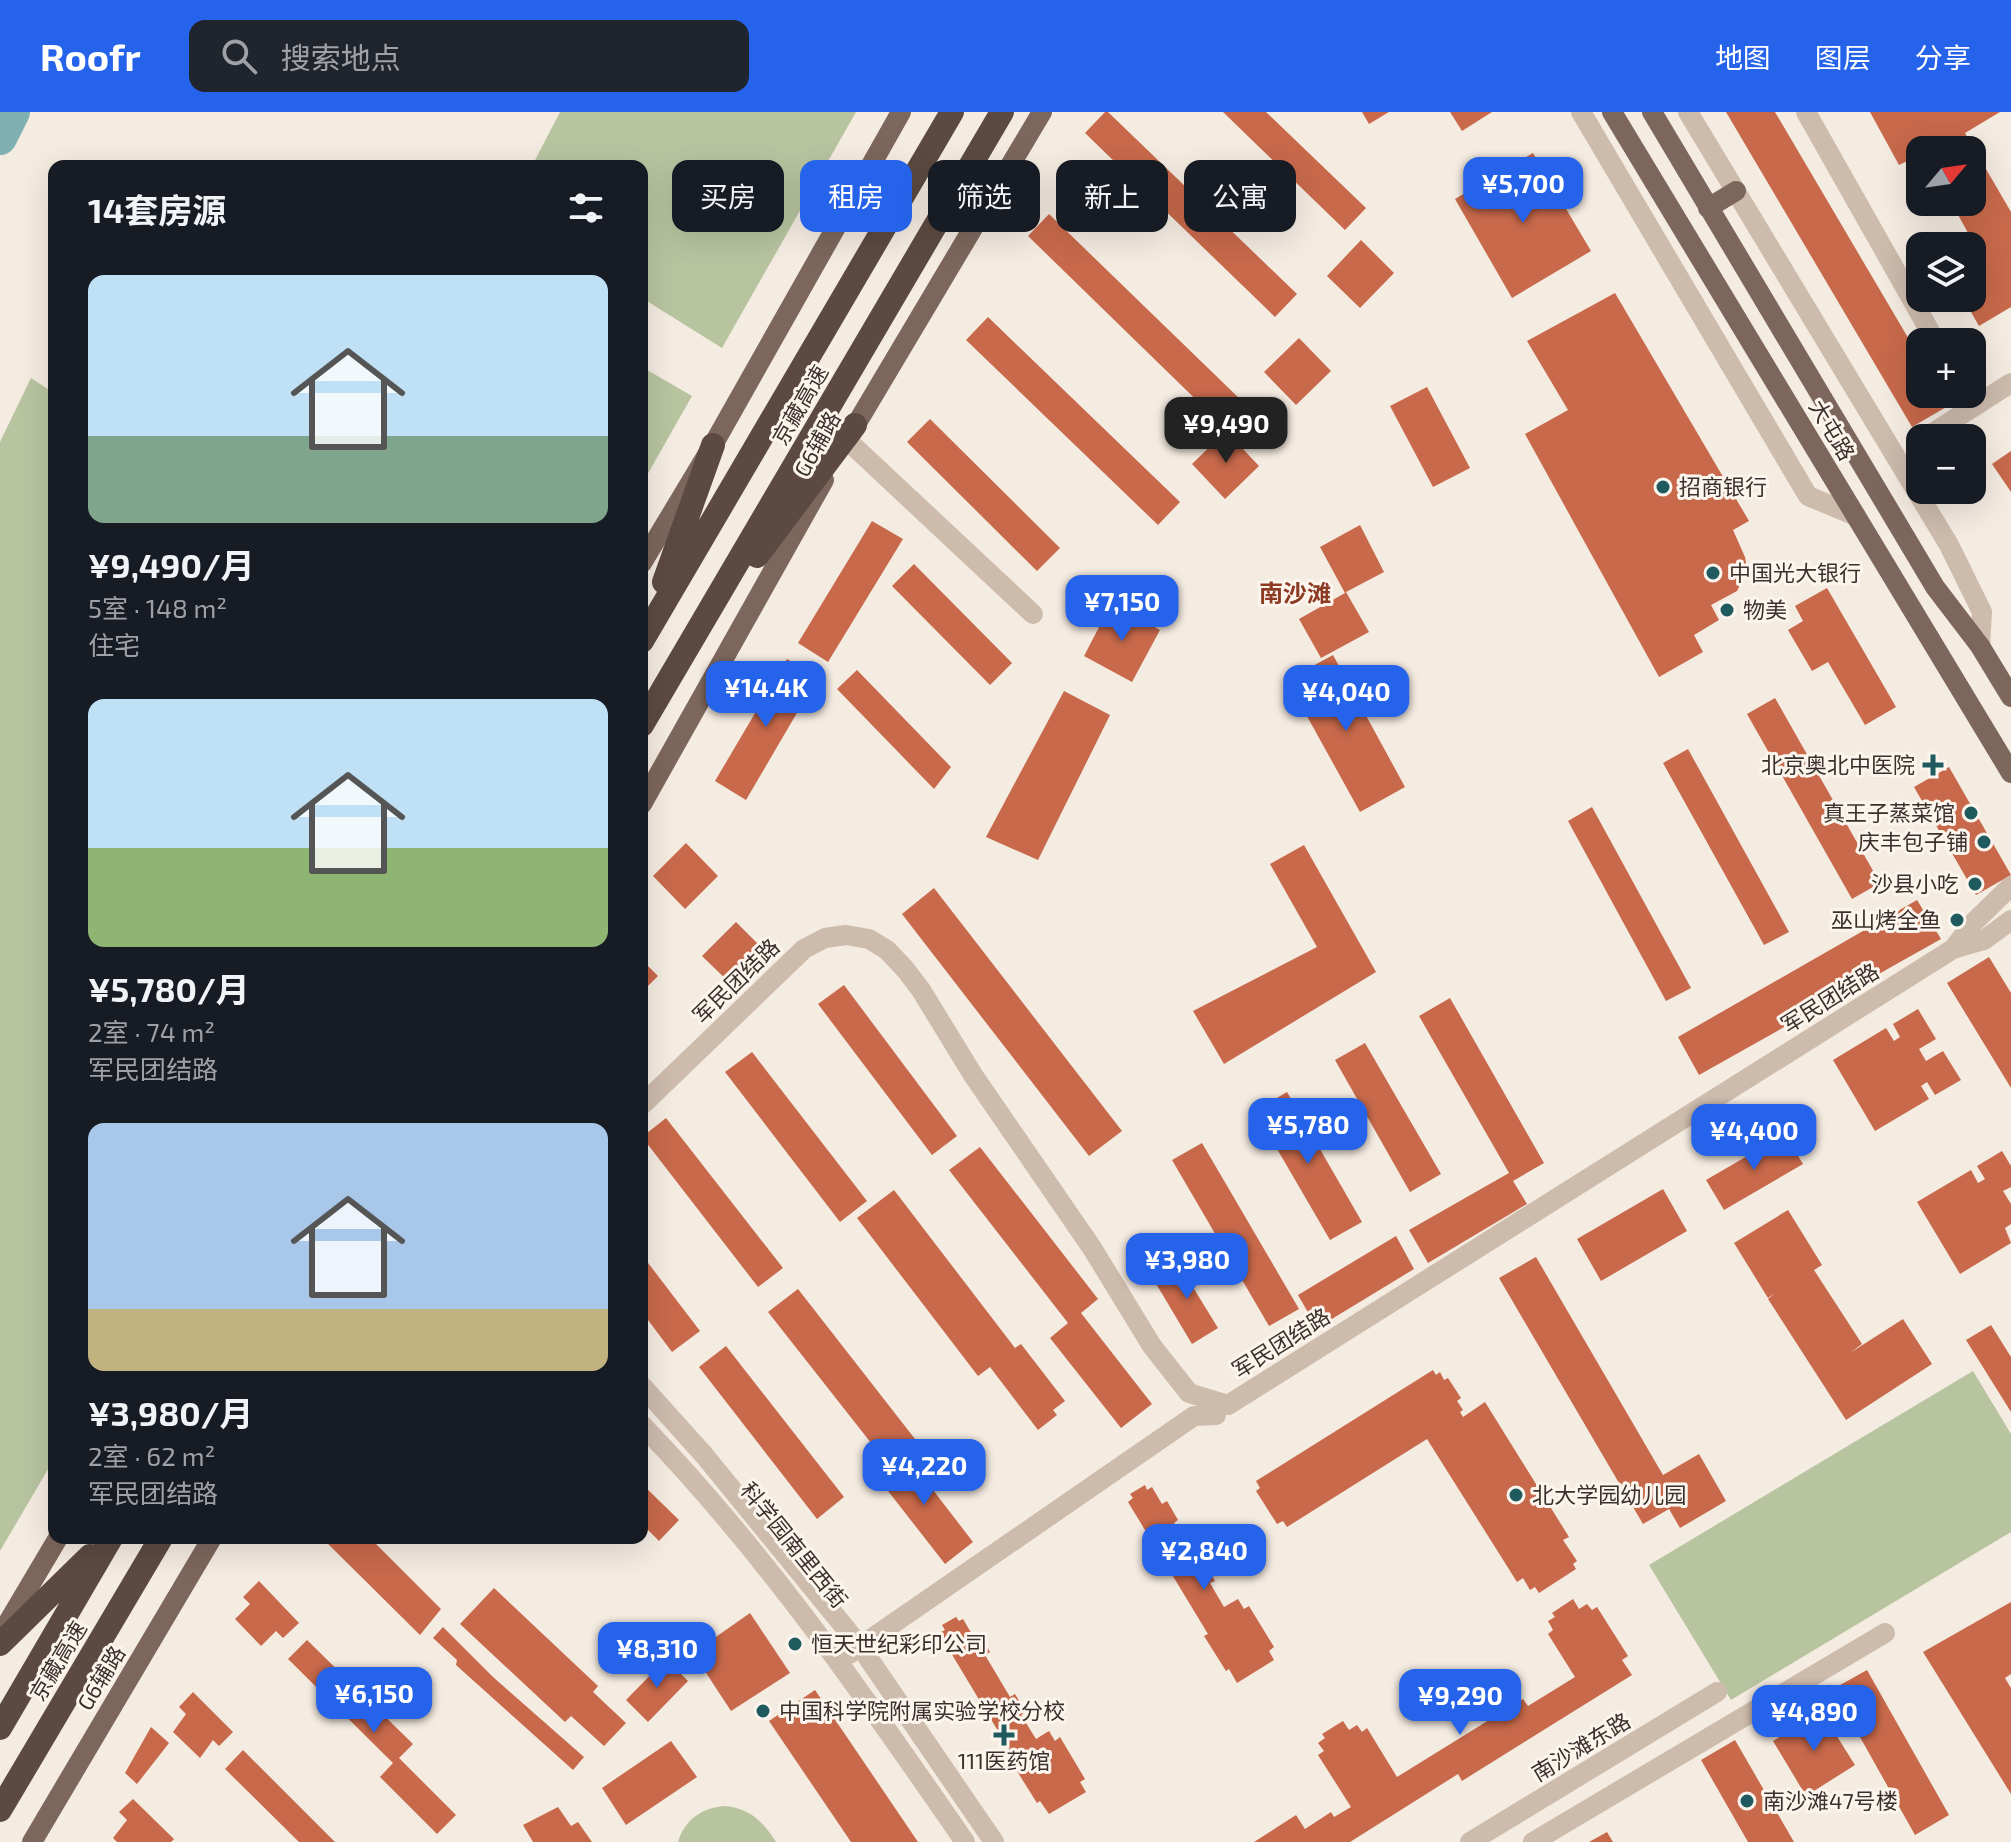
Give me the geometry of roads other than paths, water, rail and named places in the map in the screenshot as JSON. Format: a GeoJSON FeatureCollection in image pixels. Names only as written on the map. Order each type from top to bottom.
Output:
{"type":"FeatureCollection","features":[{"type":"Feature","properties":{"kind":"highway","name":"京藏高速"},"geometry":{"type":"LineString","coordinates":[[648,631],[952,112]]}},
{"type":"Feature","properties":{"kind":"highway","name":"京藏高速"},"geometry":{"type":"LineString","coordinates":[[648,715],[1002,112]]}},
{"type":"Feature","properties":{"kind":"highway"},"geometry":{"type":"LineString","coordinates":[[686,651],[851,432]]}},
{"type":"Feature","properties":{"kind":"highway"},"geometry":{"type":"LineString","coordinates":[[648,627],[713,445]]}},
{"type":"Feature","properties":{"kind":"highway"},"geometry":{"type":"LineString","coordinates":[[0,1644],[104,1544]]}},
{"type":"Feature","properties":{"kind":"highway","name":"京藏高速"},"geometry":{"type":"LineString","coordinates":[[0,1728],[107,1544]]}},
{"type":"Feature","properties":{"kind":"highway","name":"京藏高速"},"geometry":{"type":"LineString","coordinates":[[0,1810],[157,1544]]}},
{"type":"Feature","properties":{"kind":"main road"},"geometry":{"type":"LineString","coordinates":[[648,553],[713,445],[901,112]]}},
{"type":"Feature","properties":{"kind":"main road","name":"G6辅路"},"geometry":{"type":"LineString","coordinates":[[648,793],[851,432],[1042,112]]}},
{"type":"Feature","properties":{"kind":"main road","name":"大屯路"},"geometry":{"type":"LineString","coordinates":[[1612,112],[2011,773]]}},
{"type":"Feature","properties":{"kind":"main road","name":"大屯路"},"geometry":{"type":"LineString","coordinates":[[1652,112],[1935,587],[1980,646],[2011,697]]}},
{"type":"Feature","properties":{"kind":"main road"},"geometry":{"type":"LineString","coordinates":[[1708,208],[1736,191]]}},
{"type":"Feature","properties":{"kind":"main road"},"geometry":{"type":"LineString","coordinates":[[0,1636],[54,1544]]}},
{"type":"Feature","properties":{"kind":"main road","name":"G6辅路"},"geometry":{"type":"LineString","coordinates":[[32,1842],[208,1544]]}},
{"type":"Feature","properties":{"kind":"street"},"geometry":{"type":"LineString","coordinates":[[1581,112],[1808,496],[1856,516]]}},
{"type":"Feature","properties":{"kind":"street"},"geometry":{"type":"LineString","coordinates":[[1688,112],[1949,545],[1982,612],[1980,646]]}},
{"type":"Feature","properties":{"kind":"street"},"geometry":{"type":"LineString","coordinates":[[1806,112],[1928,328]]}},
{"type":"Feature","properties":{"kind":"street"},"geometry":{"type":"LineString","coordinates":[[1986,394],[2011,383]]}},
{"type":"Feature","properties":{"kind":"street"},"geometry":{"type":"LineString","coordinates":[[1942,424],[1961,408]]}},
{"type":"Feature","properties":{"kind":"street"},"geometry":{"type":"LineString","coordinates":[[851,432],[1033,614]]}},
{"type":"Feature","properties":{"kind":"street"},"geometry":{"type":"LineString","coordinates":[[1896,456],[1906,450]]}},
{"type":"Feature","properties":{"kind":"street","name":"军民团结路"},"geometry":{"type":"LineString","coordinates":[[1953,949],[1973,923],[2011,886]]}},
{"type":"Feature","properties":{"kind":"street","name":"军民团结路"},"geometry":{"type":"LineString","coordinates":[[648,1099],[804,949],[825,938],[846,935],[869,939],[887,950],[921,990],[973,1075],[1092,1248],[1152,1346],[1189,1393],[1228,1405],[1953,949],[1984,940],[2011,920]]}},
{"type":"Feature","properties":{"kind":"street"},"geometry":{"type":"LineString","coordinates":[[648,1393],[722,1476],[850,1653],[994,1842]]}},
{"type":"Feature","properties":{"kind":"street","name":"科学园南里西街"},"geometry":{"type":"LineString","coordinates":[[648,1412],[701,1469],[850,1653],[980,1842]]}},
{"type":"Feature","properties":{"kind":"street"},"geometry":{"type":"LineString","coordinates":[[850,1653],[1194,1416],[1216,1415]]}},
{"type":"Feature","properties":{"kind":"street"},"geometry":{"type":"LineString","coordinates":[[648,1431],[850,1653],[965,1842]]}},
{"type":"Feature","properties":{"kind":"street"},"geometry":{"type":"LineString","coordinates":[[1533,1842],[1885,1633]]}},
{"type":"Feature","properties":{"kind":"street","name":"南沙滩东路"},"geometry":{"type":"LineString","coordinates":[[1470,1842],[1717,1692]]}},
{"type":"Feature","properties":{"kind":"waterway"},"geometry":{"type":"LineString","coordinates":[[0,138],[13,112]]}},
{"type":"Feature","properties":{"kind":"place","name":"招商银行"},"geometry":{"type":"Point","coordinates":[1663,487]}},
{"type":"Feature","properties":{"kind":"place","name":"中国光大银行"},"geometry":{"type":"Point","coordinates":[1713,573]}},
{"type":"Feature","properties":{"kind":"place","name":"物美"},"geometry":{"type":"Point","coordinates":[1727,610]}},
{"type":"Feature","properties":{"kind":"place","name":"北京奥北中医院"},"geometry":{"type":"Point","coordinates":[1933,765]}},
{"type":"Feature","properties":{"kind":"place","name":"真王子蒸菜馆"},"geometry":{"type":"Point","coordinates":[1971,813]}},
{"type":"Feature","properties":{"kind":"place","name":"庆丰包子铺"},"geometry":{"type":"Point","coordinates":[1984,842]}},
{"type":"Feature","properties":{"kind":"place","name":"沙县小吃"},"geometry":{"type":"Point","coordinates":[1975,884]}},
{"type":"Feature","properties":{"kind":"place","name":"巫山烤全鱼"},"geometry":{"type":"Point","coordinates":[1957,920]}},
{"type":"Feature","properties":{"kind":"place","name":"北大学园幼儿园"},"geometry":{"type":"Point","coordinates":[1516,1495]}},
{"type":"Feature","properties":{"kind":"place","name":"恒天世纪彩印公司"},"geometry":{"type":"Point","coordinates":[795,1644]}},
{"type":"Feature","properties":{"kind":"place","name":"中国科学院附属实验学校分校"},"geometry":{"type":"Point","coordinates":[763,1711]}},
{"type":"Feature","properties":{"kind":"place","name":"111医药馆"},"geometry":{"type":"Point","coordinates":[1004,1735]}},
{"type":"Feature","properties":{"kind":"place","name":"南沙滩47号楼"},"geometry":{"type":"Point","coordinates":[1747,1801]}},
{"type":"Feature","properties":{"kind":"district","name":"南沙滩"},"geometry":{"type":"Point","coordinates":[1295,594]}}]}
